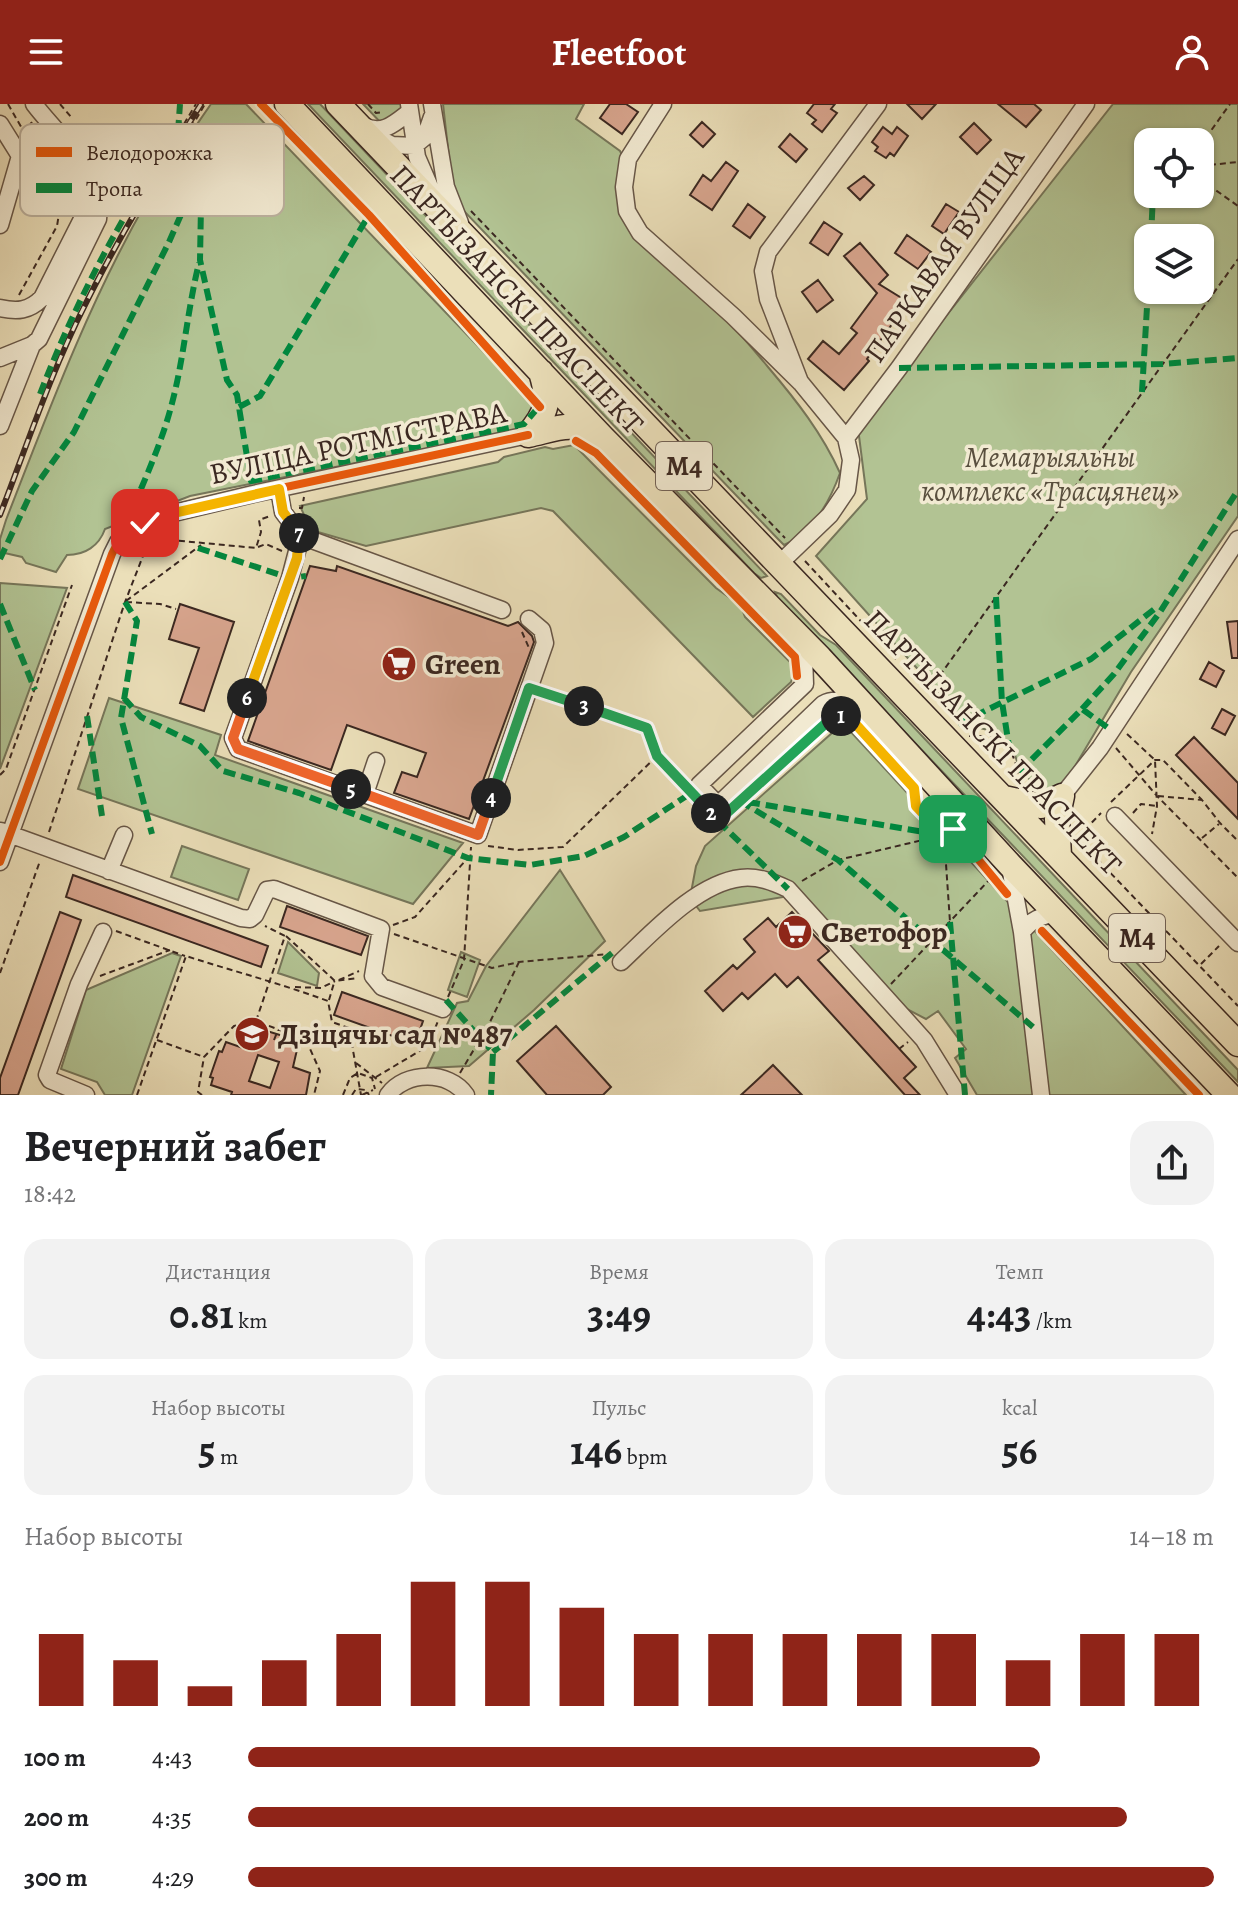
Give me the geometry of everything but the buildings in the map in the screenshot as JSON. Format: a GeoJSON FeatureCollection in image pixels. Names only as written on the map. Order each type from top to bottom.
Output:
{"type":"FeatureCollection","features":[{"type":"Feature","properties":{"kind":"highway","name":"ПАРТЫЗАНСКІ ПРАСПЕКТ"},"geometry":{"type":"LineString","coordinates":[[280,110],[790,627],[866,722],[1050,923],[1229,1095]]}},
{"type":"Feature","properties":{"kind":"highway","name":"ПАРТЫЗАНСКІ ПРАСПЕКТ"},"geometry":{"type":"LineString","coordinates":[[353,110],[455,210],[473,244],[1007,787],[1059,856],[1227,1026],[1238,1044]]}},
{"type":"Feature","properties":{"kind":"highway"},"geometry":{"type":"LineString","coordinates":[[528,435],[545,412],[546,389],[541,372]]}},
{"type":"Feature","properties":{"kind":"highway"},"geometry":{"type":"LineString","coordinates":[[528,435],[579,426],[603,438]]}},
{"type":"Feature","properties":{"kind":"highway"},"geometry":{"type":"LineString","coordinates":[[757,593],[785,562]]}},
{"type":"Feature","properties":{"kind":"highway"},"geometry":{"type":"LineString","coordinates":[[1007,787],[1041,806],[1062,796]]}},
{"type":"Feature","properties":{"kind":"highway"},"geometry":{"type":"LineString","coordinates":[[1059,856],[1057,819],[1062,796]]}},
{"type":"Feature","properties":{"kind":"street"},"geometry":{"type":"LineString","coordinates":[[34,104],[51,124]]}},
{"type":"Feature","properties":{"kind":"street"},"geometry":{"type":"LineString","coordinates":[[663,104],[628,159],[624,187],[627,211],[640,233],[733,316],[801,383],[846,438],[851,460],[847,490],[830,515],[785,562]]}},
{"type":"Feature","properties":{"kind":"street"},"geometry":{"type":"LineString","coordinates":[[801,383],[768,299],[763,271],[768,252],[878,104]]}},
{"type":"Feature","properties":{"kind":"street","name":"ПАРКАВАЯ ВУЛІЦА"},"geometry":{"type":"LineString","coordinates":[[846,438],[1086,104]]}},
{"type":"Feature","properties":{"kind":"street"},"geometry":{"type":"LineString","coordinates":[[353,110],[374,131],[384,130],[408,108]]}},
{"type":"Feature","properties":{"kind":"street"},"geometry":{"type":"LineString","coordinates":[[408,108],[414,146],[426,180],[455,210]]}},
{"type":"Feature","properties":{"kind":"street"},"geometry":{"type":"LineString","coordinates":[[353,110],[382,141],[400,147],[414,146],[425,137],[432,110]]}},
{"type":"Feature","properties":{"kind":"street"},"geometry":{"type":"LineString","coordinates":[[432,110],[446,187],[456,216],[473,244]]}},
{"type":"Feature","properties":{"kind":"street"},"geometry":{"type":"LineString","coordinates":[[0,124],[20,156],[0,225]]}},
{"type":"Feature","properties":{"kind":"street"},"geometry":{"type":"LineString","coordinates":[[77,216],[77,231]]}},
{"type":"Feature","properties":{"kind":"street"},"geometry":{"type":"LineString","coordinates":[[7,307],[21,311],[31,308],[42,298],[84,216]]}},
{"type":"Feature","properties":{"kind":"street"},"geometry":{"type":"LineString","coordinates":[[0,358],[39,339],[98,216]]}},
{"type":"Feature","properties":{"kind":"street"},"geometry":{"type":"LineString","coordinates":[[0,426],[32,345]]}},
{"type":"Feature","properties":{"kind":"street","name":"ВУЛІЦА РОТМІСТРАВА"},"geometry":{"type":"LineString","coordinates":[[0,862],[5,833],[118,542],[161,516],[528,435]]}},
{"type":"Feature","properties":{"kind":"street"},"geometry":{"type":"LineString","coordinates":[[279,489],[283,512],[301,536],[502,610]]}},
{"type":"Feature","properties":{"kind":"street"},"geometry":{"type":"LineString","coordinates":[[301,536],[290,578],[233,738],[234,745],[483,841],[545,643],[542,630],[523,620]]}},
{"type":"Feature","properties":{"kind":"street"},"geometry":{"type":"LineString","coordinates":[[1062,796],[1108,735],[1238,539]]}},
{"type":"Feature","properties":{"kind":"street"},"geometry":{"type":"LineString","coordinates":[[790,627],[804,656],[805,684],[699,785],[718,805],[829,701],[856,705],[866,722]]}},
{"type":"Feature","properties":{"kind":"street"},"geometry":{"type":"LineString","coordinates":[[365,794],[376,761]]}},
{"type":"Feature","properties":{"kind":"street"},"geometry":{"type":"LineString","coordinates":[[1123,816],[1234,939]]}},
{"type":"Feature","properties":{"kind":"street"},"geometry":{"type":"LineString","coordinates":[[5,833],[250,919],[267,890],[274,889],[365,921],[381,929],[374,970],[382,987],[443,1009]]}},
{"type":"Feature","properties":{"kind":"street"},"geometry":{"type":"LineString","coordinates":[[109,871],[124,835]]}},
{"type":"Feature","properties":{"kind":"street"},"geometry":{"type":"LineString","coordinates":[[1001,871],[1022,932],[1041,1095]]}},
{"type":"Feature","properties":{"kind":"street"},"geometry":{"type":"LineString","coordinates":[[626,957],[698,895],[718,884],[741,877],[766,879],[788,889],[924,1040],[958,1095]]}},
{"type":"Feature","properties":{"kind":"street"},"geometry":{"type":"LineString","coordinates":[[1022,932],[1032,921],[1045,915],[1050,923]]}},
{"type":"Feature","properties":{"kind":"street"},"geometry":{"type":"LineString","coordinates":[[86,1095],[50,1080],[47,1075],[79,984],[103,932]]}},
{"type":"Feature","properties":{"kind":"street"},"geometry":{"type":"LineString","coordinates":[[382,1092],[402,1081],[419,1077],[439,1077],[460,1089]]}},
{"type":"Feature","properties":{"kind":"path"},"geometry":{"type":"LineString","coordinates":[[8,104],[20,125]]}},
{"type":"Feature","properties":{"kind":"path"},"geometry":{"type":"LineString","coordinates":[[60,104],[71,117]]}},
{"type":"Feature","properties":{"kind":"path"},"geometry":{"type":"LineString","coordinates":[[184,124],[196,104]]}},
{"type":"Feature","properties":{"kind":"path"},"geometry":{"type":"LineString","coordinates":[[193,124],[205,104]]}},
{"type":"Feature","properties":{"kind":"path"},"geometry":{"type":"LineString","coordinates":[[261,104],[280,110]]}},
{"type":"Feature","properties":{"kind":"path"},"geometry":{"type":"LineString","coordinates":[[1213,128],[1230,104]]}},
{"type":"Feature","properties":{"kind":"path"},"geometry":{"type":"LineString","coordinates":[[353,110],[390,112]]}},
{"type":"Feature","properties":{"kind":"path"},"geometry":{"type":"LineString","coordinates":[[1214,165],[1238,162]]}},
{"type":"Feature","properties":{"kind":"path"},"geometry":{"type":"LineString","coordinates":[[1214,189],[1238,206]]}},
{"type":"Feature","properties":{"kind":"path"},"geometry":{"type":"LineString","coordinates":[[455,210],[785,562],[897,660]]}},
{"type":"Feature","properties":{"kind":"path"},"geometry":{"type":"LineString","coordinates":[[7,307],[19,293],[57,226],[59,216]]}},
{"type":"Feature","properties":{"kind":"path"},"geometry":{"type":"LineString","coordinates":[[927,693],[1238,259]]}},
{"type":"Feature","properties":{"kind":"path"},"geometry":{"type":"LineString","coordinates":[[409,260],[530,396]]}},
{"type":"Feature","properties":{"kind":"path"},"geometry":{"type":"LineString","coordinates":[[0,973],[45,848],[125,602],[150,538],[256,548],[261,532],[259,520],[302,508],[304,494]]}},
{"type":"Feature","properties":{"kind":"path"},"geometry":{"type":"LineString","coordinates":[[125,602],[202,544]]}},
{"type":"Feature","properties":{"kind":"path"},"geometry":{"type":"LineString","coordinates":[[0,775],[6,769],[72,585]]}},
{"type":"Feature","properties":{"kind":"path"},"geometry":{"type":"LineString","coordinates":[[125,602],[160,604],[176,609]]}},
{"type":"Feature","properties":{"kind":"path"},"geometry":{"type":"LineString","coordinates":[[523,620],[534,659]]}},
{"type":"Feature","properties":{"kind":"path"},"geometry":{"type":"LineString","coordinates":[[529,688],[647,728],[657,756],[691,793]]}},
{"type":"Feature","properties":{"kind":"path"},"geometry":{"type":"LineString","coordinates":[[799,747],[835,715]]}},
{"type":"Feature","properties":{"kind":"path"},"geometry":{"type":"LineString","coordinates":[[866,722],[904,777]]}},
{"type":"Feature","properties":{"kind":"path"},"geometry":{"type":"LineString","coordinates":[[964,731],[971,738],[991,736],[1009,746],[1019,772],[1007,787]]}},
{"type":"Feature","properties":{"kind":"path"},"geometry":{"type":"LineString","coordinates":[[1108,735],[1130,735],[1155,760],[1157,806],[1152,838],[1142,827]]}},
{"type":"Feature","properties":{"kind":"path"},"geometry":{"type":"LineString","coordinates":[[1108,735],[1157,796],[1238,878]]}},
{"type":"Feature","properties":{"kind":"path"},"geometry":{"type":"LineString","coordinates":[[483,841],[518,850],[563,847],[657,756]]}},
{"type":"Feature","properties":{"kind":"path"},"geometry":{"type":"LineString","coordinates":[[1077,838],[1155,760],[1163,760],[1238,841]]}},
{"type":"Feature","properties":{"kind":"path"},"geometry":{"type":"LineString","coordinates":[[914,788],[916,806],[944,835],[950,922]]}},
{"type":"Feature","properties":{"kind":"path"},"geometry":{"type":"LineString","coordinates":[[1157,796],[1202,800]]}},
{"type":"Feature","properties":{"kind":"path"},"geometry":{"type":"LineString","coordinates":[[1123,816],[1141,804],[1157,806]]}},
{"type":"Feature","properties":{"kind":"path"},"geometry":{"type":"LineString","coordinates":[[1201,840],[1220,823]]}},
{"type":"Feature","properties":{"kind":"path"},"geometry":{"type":"LineString","coordinates":[[788,889],[838,860],[944,835],[953,829]]}},
{"type":"Feature","properties":{"kind":"path"},"geometry":{"type":"LineString","coordinates":[[1072,832],[1238,1006]]}},
{"type":"Feature","properties":{"kind":"path"},"geometry":{"type":"LineString","coordinates":[[963,841],[1001,871],[1007,894]]}},
{"type":"Feature","properties":{"kind":"path"},"geometry":{"type":"LineString","coordinates":[[376,1077],[428,1046],[464,960],[468,858],[415,917],[381,929]]}},
{"type":"Feature","properties":{"kind":"path"},"geometry":{"type":"LineString","coordinates":[[881,994],[1001,871]]}},
{"type":"Feature","properties":{"kind":"path"},"geometry":{"type":"LineString","coordinates":[[250,919],[285,936],[335,981]]}},
{"type":"Feature","properties":{"kind":"path"},"geometry":{"type":"LineString","coordinates":[[1050,923],[1199,1095]]}},
{"type":"Feature","properties":{"kind":"path"},"geometry":{"type":"LineString","coordinates":[[381,929],[492,968],[519,962],[626,957]]}},
{"type":"Feature","properties":{"kind":"path"},"geometry":{"type":"LineString","coordinates":[[103,932],[114,930],[268,983],[290,987],[321,988],[374,970]]}},
{"type":"Feature","properties":{"kind":"path"},"geometry":{"type":"LineString","coordinates":[[256,1021],[285,936]]}},
{"type":"Feature","properties":{"kind":"path"},"geometry":{"type":"LineString","coordinates":[[1199,966],[1234,939]]}},
{"type":"Feature","properties":{"kind":"path"},"geometry":{"type":"LineString","coordinates":[[79,984],[170,950]]}},
{"type":"Feature","properties":{"kind":"path"},"geometry":{"type":"LineString","coordinates":[[137,1095],[186,956]]}},
{"type":"Feature","properties":{"kind":"path"},"geometry":{"type":"LineString","coordinates":[[460,1089],[519,962]]}},
{"type":"Feature","properties":{"kind":"path"},"geometry":{"type":"LineString","coordinates":[[335,981],[374,970]]}},
{"type":"Feature","properties":{"kind":"path"},"geometry":{"type":"LineString","coordinates":[[335,981],[328,1001],[332,1022],[349,1028],[362,1095],[382,1092]]}},
{"type":"Feature","properties":{"kind":"path"},"geometry":{"type":"LineString","coordinates":[[290,987],[328,1001]]}},
{"type":"Feature","properties":{"kind":"path"},"geometry":{"type":"LineString","coordinates":[[202,1095],[198,1092],[204,1057],[234,1026],[256,1021],[306,1040],[320,1071],[314,1095]]}},
{"type":"Feature","properties":{"kind":"path"},"geometry":{"type":"LineString","coordinates":[[274,1040],[278,1028]]}},
{"type":"Feature","properties":{"kind":"path"},"geometry":{"type":"LineString","coordinates":[[156,1040],[204,1057]]}},
{"type":"Feature","properties":{"kind":"path"},"geometry":{"type":"LineString","coordinates":[[355,1062],[382,1092]]}},
{"type":"Feature","properties":{"kind":"path"},"geometry":{"type":"LineString","coordinates":[[343,1095],[350,1078],[357,1074],[376,1077],[384,1086],[382,1092]]}},
{"type":"Feature","properties":{"kind":"path"},"geometry":{"type":"LineString","coordinates":[[360,1088],[368,1094]]}},
{"type":"Feature","properties":{"kind":"path"},"geometry":{"type":"LineString","coordinates":[[352,1095],[360,1088]]}},
{"type":"Feature","properties":{"kind":"path"},"geometry":{"type":"LineString","coordinates":[[374,1095],[382,1092]]}},
{"type":"Feature","properties":{"kind":"green space"},"geometry":{"type":"Polygon","coordinates":[[[211,104],[246,104],[265,124],[197,124],[211,104]]]}},
{"type":"Feature","properties":{"kind":"green space"},"geometry":{"type":"Polygon","coordinates":[[[308,104],[320,104],[767,576],[761,578],[754,573],[308,104]]]}},
{"type":"Feature","properties":{"kind":"green space"},"geometry":{"type":"Polygon","coordinates":[[[363,104],[405,104],[393,120],[383,125],[363,104]]]}},
{"type":"Feature","properties":{"kind":"green space"},"geometry":{"type":"Polygon","coordinates":[[[443,104],[584,104],[576,119],[620,151],[623,157],[619,203],[714,304],[778,379],[808,417],[833,458],[840,473],[836,484],[826,505],[804,532],[784,545],[462,209],[453,193],[443,104]]]}},
{"type":"Feature","properties":{"kind":"green space","name":"Мемарыяльны комплекс «Трасцянец»"},"geometry":{"type":"Polygon","coordinates":[[[1113,104],[1238,104],[1238,516],[1131,672],[1065,783],[1046,798],[1019,768],[1012,745],[992,731],[968,725],[816,556],[867,499],[858,428],[1113,104]]]}},
{"type":"Feature","properties":{"kind":"green space"},"geometry":{"type":"Polygon","coordinates":[[[284,144],[540,411],[520,430],[190,496],[105,529],[90,548],[67,555],[56,572],[26,563],[22,557],[0,552],[0,539],[70,358],[139,216],[284,216],[284,144]]]}},
{"type":"Feature","properties":{"kind":"green space"},"geometry":{"type":"Polygon","coordinates":[[[574,445],[716,588],[741,606],[745,617],[790,662],[794,672],[791,682],[753,717],[553,511],[541,508],[366,546],[311,530],[300,506],[498,462],[504,457],[545,447],[553,449],[574,445]]]}},
{"type":"Feature","properties":{"kind":"green space"},"geometry":{"type":"Polygon","coordinates":[[[0,583],[67,588],[0,769],[0,583]]]}},
{"type":"Feature","properties":{"kind":"green space"},"geometry":{"type":"Polygon","coordinates":[[[775,592],[781,594],[820,635],[836,645],[1238,1070],[1238,1082],[778,599],[775,592]]]}},
{"type":"Feature","properties":{"kind":"green space"},"geometry":{"type":"Polygon","coordinates":[[[109,698],[221,735],[215,755],[463,843],[413,904],[78,789],[109,698]]]}},
{"type":"Feature","properties":{"kind":"green space"},"geometry":{"type":"Polygon","coordinates":[[[851,732],[1186,1095],[977,1095],[955,1058],[966,1049],[938,1011],[926,1019],[901,1006],[795,895],[700,911],[690,898],[696,866],[705,846],[832,733],[851,732]]]}},
{"type":"Feature","properties":{"kind":"green space"},"geometry":{"type":"Polygon","coordinates":[[[182,846],[249,869],[238,900],[171,877],[182,846]]]}},
{"type":"Feature","properties":{"kind":"green space"},"geometry":{"type":"Polygon","coordinates":[[[560,870],[605,941],[534,1010],[469,1066],[427,1068],[457,1003],[468,1001],[486,966],[560,870]]]}},
{"type":"Feature","properties":{"kind":"green space"},"geometry":{"type":"Polygon","coordinates":[[[288,942],[319,973],[317,986],[278,973],[288,942]]]}},
{"type":"Feature","properties":{"kind":"green space"},"geometry":{"type":"Polygon","coordinates":[[[461,952],[480,960],[467,997],[448,990],[461,952]]]}},
{"type":"Feature","properties":{"kind":"green space"},"geometry":{"type":"Polygon","coordinates":[[[172,953],[181,956],[132,1095],[105,1095],[97,1082],[61,1069],[86,990],[172,953]]]}},
{"type":"Feature","properties":{"kind":"railway"},"geometry":{"type":"LineString","coordinates":[[189,124],[201,104]]}},
{"type":"Feature","properties":{"kind":"railway"},"geometry":{"type":"LineString","coordinates":[[0,515],[73,330],[133,216]]}},
{"type":"Feature","properties":{"kind":"marked path"},"geometry":{"type":"LineString","coordinates":[[179,124],[180,104]]}},
{"type":"Feature","properties":{"kind":"marked path"},"geometry":{"type":"LineString","coordinates":[[1152,208],[1152,224]]}},
{"type":"Feature","properties":{"kind":"marked path"},"geometry":{"type":"LineString","coordinates":[[239,407],[260,396],[369,215]]}},
{"type":"Feature","properties":{"kind":"marked path"},"geometry":{"type":"LineString","coordinates":[[40,394],[70,323],[126,216]]}},
{"type":"Feature","properties":{"kind":"marked path"},"geometry":{"type":"LineString","coordinates":[[0,559],[32,491],[74,432],[180,216]]}},
{"type":"Feature","properties":{"kind":"marked path"},"geometry":{"type":"LineString","coordinates":[[201,216],[200,260],[227,380],[237,395],[251,481],[524,424],[536,410],[536,403]]}},
{"type":"Feature","properties":{"kind":"marked path"},"geometry":{"type":"LineString","coordinates":[[120,539],[171,407],[199,263]]}},
{"type":"Feature","properties":{"kind":"marked path"},"geometry":{"type":"LineString","coordinates":[[1142,392],[1147,304]]}},
{"type":"Feature","properties":{"kind":"marked path"},"geometry":{"type":"LineString","coordinates":[[899,368],[1162,364],[1238,358]]}},
{"type":"Feature","properties":{"kind":"marked path"},"geometry":{"type":"LineString","coordinates":[[1082,709],[1114,674],[1160,612],[1238,490]]}},
{"type":"Feature","properties":{"kind":"marked path"},"geometry":{"type":"LineString","coordinates":[[198,548],[290,578],[306,576]]}},
{"type":"Feature","properties":{"kind":"marked path"},"geometry":{"type":"LineString","coordinates":[[996,597],[1002,702],[1009,746]]}},
{"type":"Feature","properties":{"kind":"marked path"},"geometry":{"type":"LineString","coordinates":[[125,602],[137,621],[121,718],[152,834]]}},
{"type":"Feature","properties":{"kind":"marked path"},"geometry":{"type":"LineString","coordinates":[[0,604],[35,690]]}},
{"type":"Feature","properties":{"kind":"marked path"},"geometry":{"type":"LineString","coordinates":[[958,724],[1091,659],[1157,607]]}},
{"type":"Feature","properties":{"kind":"marked path"},"geometry":{"type":"LineString","coordinates":[[124,698],[141,717],[200,746],[223,771],[299,793],[468,858],[530,865],[584,856],[624,837],[691,793]]}},
{"type":"Feature","properties":{"kind":"marked path"},"geometry":{"type":"LineString","coordinates":[[1019,772],[1082,709],[1111,730]]}},
{"type":"Feature","properties":{"kind":"marked path"},"geometry":{"type":"LineString","coordinates":[[87,716],[102,816]]}},
{"type":"Feature","properties":{"kind":"marked path"},"geometry":{"type":"LineString","coordinates":[[740,801],[838,860],[1033,1027]]}},
{"type":"Feature","properties":{"kind":"marked path"},"geometry":{"type":"LineString","coordinates":[[748,802],[941,835]]}},
{"type":"Feature","properties":{"kind":"marked path"},"geometry":{"type":"LineString","coordinates":[[718,821],[788,889]]}},
{"type":"Feature","properties":{"kind":"marked path"},"geometry":{"type":"LineString","coordinates":[[950,922],[965,1095]]}},
{"type":"Feature","properties":{"kind":"marked path"},"geometry":{"type":"LineString","coordinates":[[493,1052],[612,953]]}},
{"type":"Feature","properties":{"kind":"marked path"},"geometry":{"type":"LineString","coordinates":[[446,1000],[493,1052],[491,1095]]}},
{"type":"Feature","properties":{"kind":"cycle path"},"geometry":{"type":"LineString","coordinates":[[261,104],[280,124]]}},
{"type":"Feature","properties":{"kind":"cycle path"},"geometry":{"type":"LineString","coordinates":[[284,128],[369,215],[540,407]]}},
{"type":"Feature","properties":{"kind":"cycle path"},"geometry":{"type":"LineString","coordinates":[[0,862],[118,542],[161,516],[528,435]]}},
{"type":"Feature","properties":{"kind":"cycle path"},"geometry":{"type":"LineString","coordinates":[[576,441],[596,453],[795,657],[797,676]]}},
{"type":"Feature","properties":{"kind":"cycle path"},"geometry":{"type":"LineString","coordinates":[[835,715],[850,718],[914,788],[916,806],[944,835],[953,829],[1007,894]]}},
{"type":"Feature","properties":{"kind":"cycle path"},"geometry":{"type":"LineString","coordinates":[[1042,931],[1199,1095]]}},
{"type":"Feature","properties":{"kind":"place","name":"Green"},"geometry":{"type":"Point","coordinates":[399,664]}},
{"type":"Feature","properties":{"kind":"place","name":"Светофор"},"geometry":{"type":"Point","coordinates":[795,932]}},
{"type":"Feature","properties":{"kind":"place","name":"Дзіцячы сад №487"},"geometry":{"type":"Point","coordinates":[252,1034]}},
{"type":"Feature","properties":{"kind":"route"},"geometry":{"type":"LineString","coordinates":[[145,523],[161,516],[279,489],[283,512],[301,536],[297,558],[233,738],[238,749],[478,835],[529,688],[647,728],[657,756],[718,821],[835,715],[850,718],[914,788],[916,806],[944,835],[953,829]]}}]}
